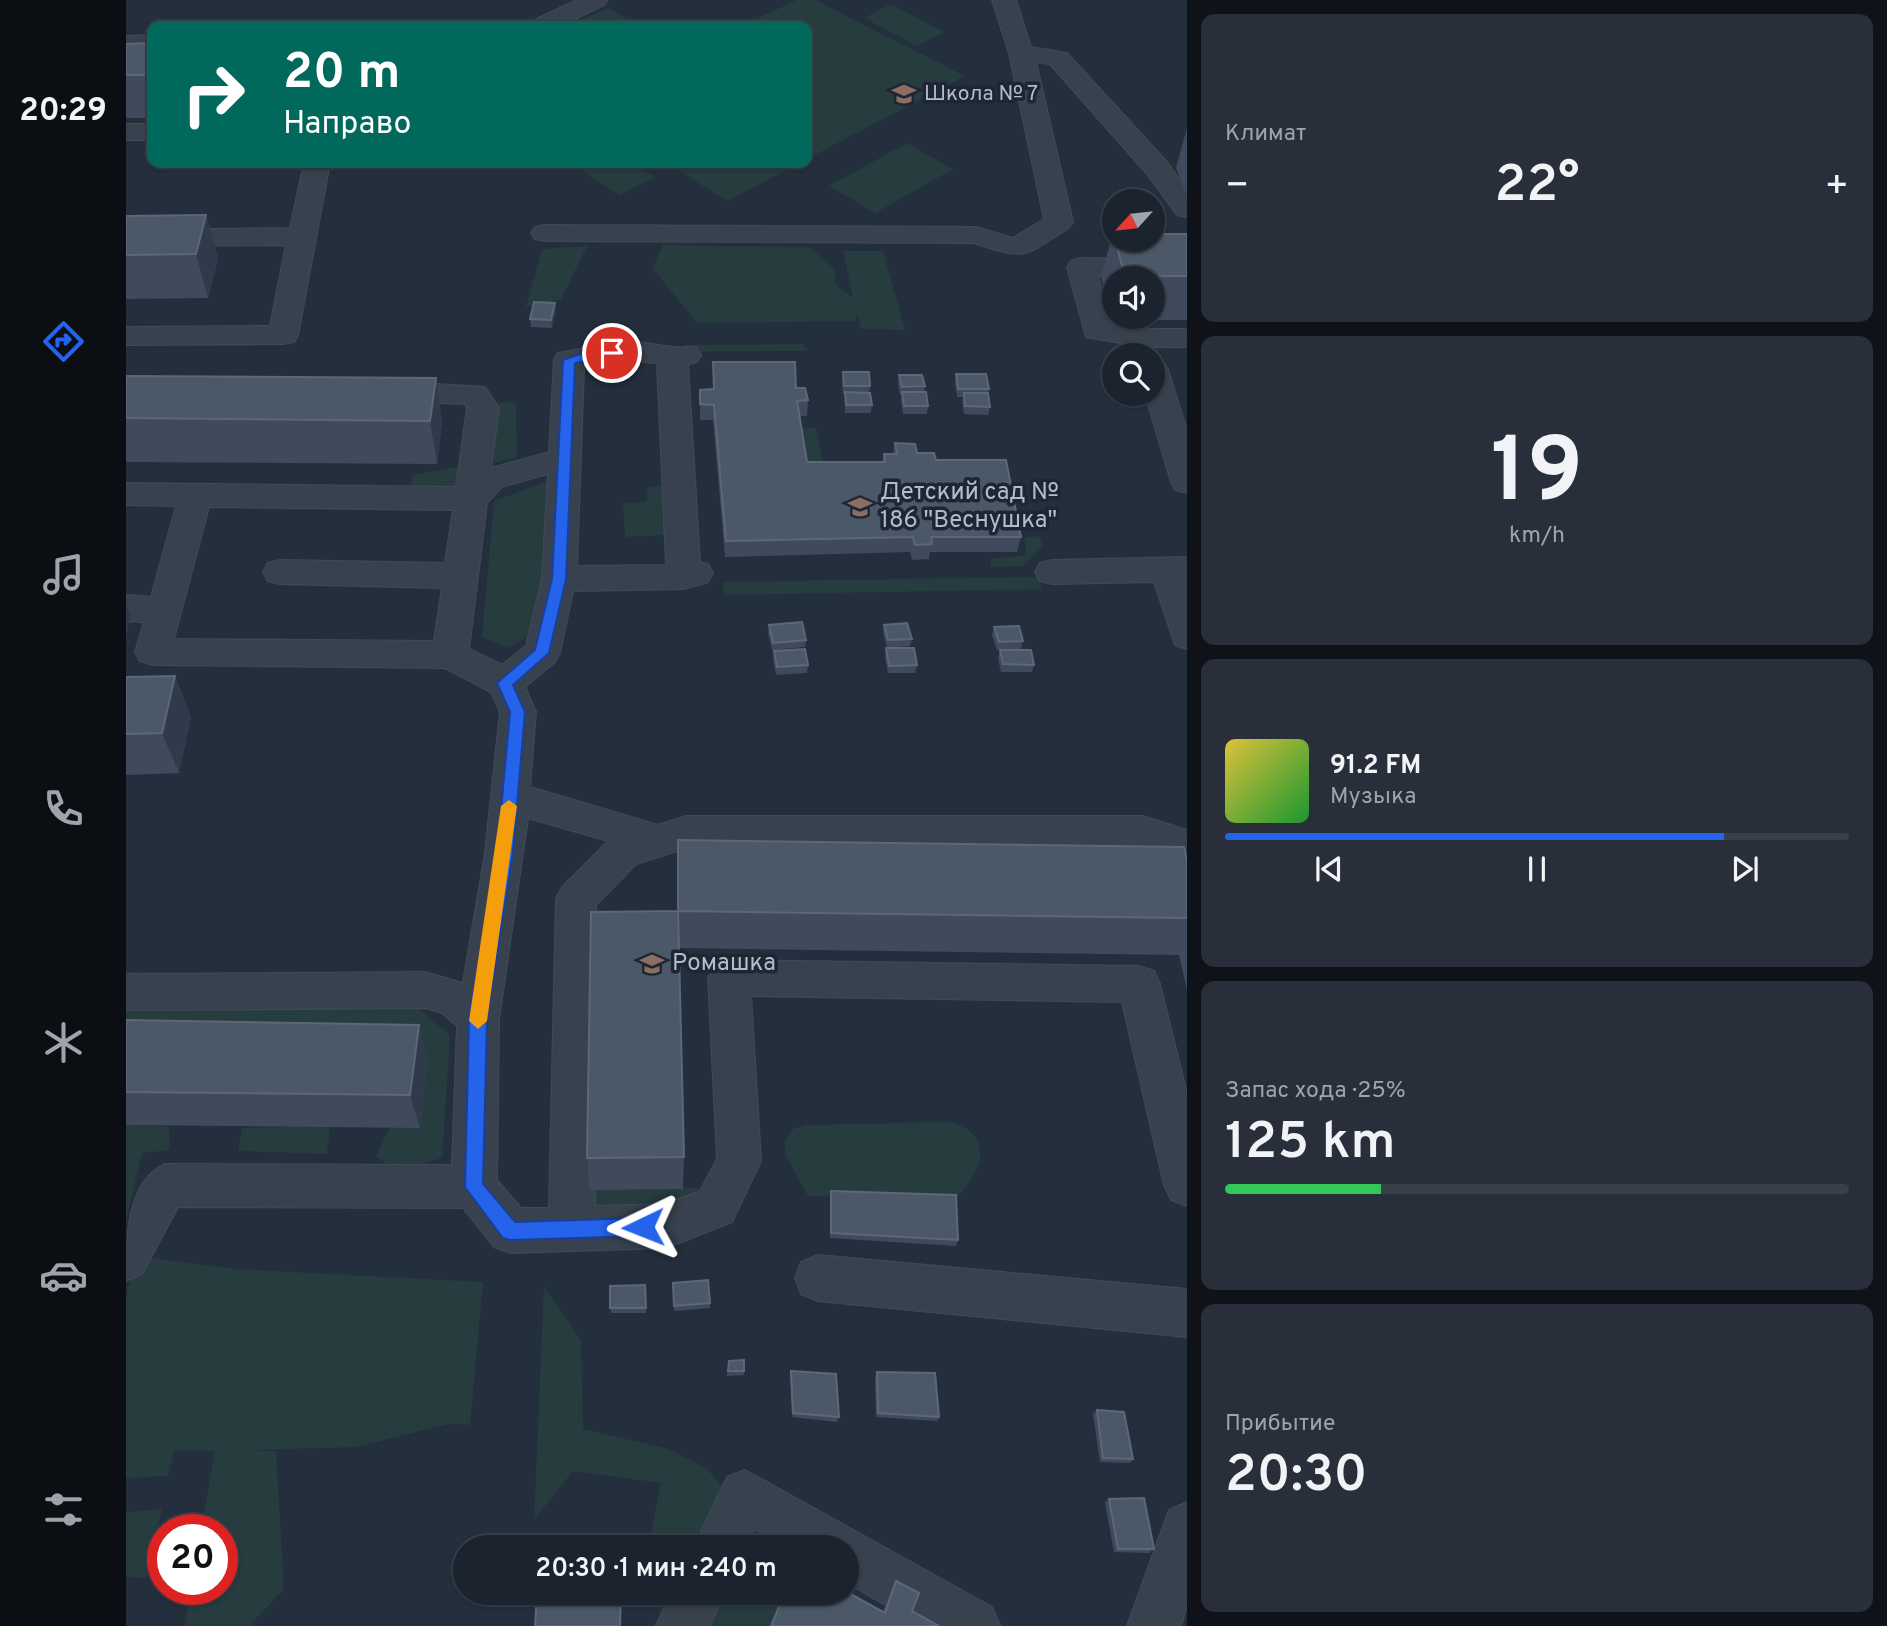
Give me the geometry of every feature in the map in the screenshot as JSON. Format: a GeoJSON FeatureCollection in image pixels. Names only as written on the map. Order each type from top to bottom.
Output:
{"type":"FeatureCollection","features":[{"type":"Feature","properties":{"kind":"lane"},"geometry":{"type":"LineString","coordinates":[[552,21],[596,0]]}},
{"type":"Feature","properties":{"kind":"lane"},"geometry":{"type":"LineString","coordinates":[[545,233],[976,235],[1016,248],[1059,222],[1021,53],[1004,0]]}},
{"type":"Feature","properties":{"kind":"lane"},"geometry":{"type":"LineString","coordinates":[[126,43],[147,42]]}},
{"type":"Feature","properties":{"kind":"lane"},"geometry":{"type":"LineString","coordinates":[[1021,53],[1058,58],[1157,168],[1187,209]]}},
{"type":"Feature","properties":{"kind":"lane"},"geometry":{"type":"LineString","coordinates":[[126,132],[147,132]]}},
{"type":"Feature","properties":{"kind":"lane"},"geometry":{"type":"LineString","coordinates":[[126,336],[283,335],[316,168]]}},
{"type":"Feature","properties":{"kind":"lane"},"geometry":{"type":"LineString","coordinates":[[126,238],[302,236]]}},
{"type":"Feature","properties":{"kind":"lane"},"geometry":{"type":"LineString","coordinates":[[1134,343],[1097,330],[1081,267],[1187,268]]}},
{"type":"Feature","properties":{"kind":"lane"},"geometry":{"type":"LineString","coordinates":[[1164,343],[1187,338]]}},
{"type":"Feature","properties":{"kind":"lane"},"geometry":{"type":"LineString","coordinates":[[505,683],[542,653],[559,579],[569,360],[592,354],[653,352],[679,357],[690,575],[559,579]]}},
{"type":"Feature","properties":{"kind":"lane"},"geometry":{"type":"LineString","coordinates":[[355,391],[474,394],[483,408],[450,655]]}},
{"type":"Feature","properties":{"kind":"lane"},"geometry":{"type":"LineString","coordinates":[[1164,406],[1187,482]]}},
{"type":"Feature","properties":{"kind":"lane"},"geometry":{"type":"LineString","coordinates":[[126,494],[471,499],[491,479],[566,458]]}},
{"type":"Feature","properties":{"kind":"lane"},"geometry":{"type":"LineString","coordinates":[[196,495],[164,611],[140,653],[450,655],[505,683],[518,712],[505,853],[478,1019],[474,1187],[510,1231],[666,1226],[716,1207],[739,1161],[729,978],[1139,984],[1187,1185]]}},
{"type":"Feature","properties":{"kind":"lane"},"geometry":{"type":"LineString","coordinates":[[1052,572],[1177,569],[1187,636]]}},
{"type":"Feature","properties":{"kind":"lane"},"geometry":{"type":"LineString","coordinates":[[280,572],[460,576]]}},
{"type":"Feature","properties":{"kind":"lane"},"geometry":{"type":"LineString","coordinates":[[126,608],[164,611]]}},
{"type":"Feature","properties":{"kind":"lane"},"geometry":{"type":"LineString","coordinates":[[510,800],[539,804],[658,841]]}},
{"type":"Feature","properties":{"kind":"lane"},"geometry":{"type":"LineString","coordinates":[[572,1229],[576,899],[623,852],[686,832],[1143,832],[1187,846]]}},
{"type":"Feature","properties":{"kind":"lane"},"geometry":{"type":"LineString","coordinates":[[126,992],[425,990],[455,998],[478,1019]]}},
{"type":"Feature","properties":{"kind":"lane"},"geometry":{"type":"LineString","coordinates":[[126,1258],[165,1185],[474,1187]]}},
{"type":"Feature","properties":{"kind":"lane"},"geometry":{"type":"LineString","coordinates":[[818,1278],[1187,1313]]}},
{"type":"Feature","properties":{"kind":"lane"},"geometry":{"type":"LineString","coordinates":[[726,1535],[745,1495],[815,1535]]}},
{"type":"Feature","properties":{"kind":"lane"},"geometry":{"type":"LineString","coordinates":[[1154,1626],[1187,1528]]}},
{"type":"Feature","properties":{"kind":"lane"},"geometry":{"type":"LineString","coordinates":[[859,1560],[974,1626]]}},
{"type":"Feature","properties":{"kind":"lane"},"geometry":{"type":"LineString","coordinates":[[682,1626],[692,1605]]}},
{"type":"Feature","properties":{"kind":"green space"},"geometry":{"type":"Polygon","coordinates":[[[797,0],[815,0],[965,76],[812,156],[812,21],[752,21],[797,0]]]}},
{"type":"Feature","properties":{"kind":"green space"},"geometry":{"type":"Polygon","coordinates":[[[891,4],[944,32],[917,46],[864,18],[891,4]]]}},
{"type":"Feature","properties":{"kind":"green space"},"geometry":{"type":"Polygon","coordinates":[[[609,8],[630,21],[578,21],[609,8]]]}},
{"type":"Feature","properties":{"kind":"green space"},"geometry":{"type":"Polygon","coordinates":[[[907,143],[953,169],[875,213],[829,186],[907,143]]]}},
{"type":"Feature","properties":{"kind":"green space"},"geometry":{"type":"Polygon","coordinates":[[[578,168],[641,168],[655,177],[619,195],[578,168]]]}},
{"type":"Feature","properties":{"kind":"green space"},"geometry":{"type":"Polygon","coordinates":[[[675,168],[790,168],[727,201],[675,168]]]}},
{"type":"Feature","properties":{"kind":"green space"},"geometry":{"type":"Polygon","coordinates":[[[662,245],[810,247],[835,270],[835,284],[853,298],[843,251],[883,251],[905,330],[861,329],[857,313],[855,321],[697,323],[653,269],[662,245]]]}},
{"type":"Feature","properties":{"kind":"green space"},"geometry":{"type":"Polygon","coordinates":[[[587,246],[561,299],[526,307],[542,249],[587,246]]]}},
{"type":"Feature","properties":{"kind":"green space"},"geometry":{"type":"Polygon","coordinates":[[[803,344],[806,351],[687,352],[685,345],[803,344]]]}},
{"type":"Feature","properties":{"kind":"green space"},"geometry":{"type":"Polygon","coordinates":[[[499,402],[516,403],[517,457],[492,463],[499,402]]]}},
{"type":"Feature","properties":{"kind":"green space"},"geometry":{"type":"Polygon","coordinates":[[[798,428],[816,428],[824,465],[806,478],[798,428]]]}},
{"type":"Feature","properties":{"kind":"green space"},"geometry":{"type":"Polygon","coordinates":[[[456,467],[464,480],[454,487],[411,488],[412,475],[456,467]]]}},
{"type":"Feature","properties":{"kind":"green space"},"geometry":{"type":"Polygon","coordinates":[[[550,480],[541,630],[507,648],[482,637],[494,501],[550,480]]]}},
{"type":"Feature","properties":{"kind":"green space"},"geometry":{"type":"Polygon","coordinates":[[[664,486],[668,535],[625,537],[623,503],[646,502],[648,487],[664,486]]]}},
{"type":"Feature","properties":{"kind":"green space"},"geometry":{"type":"Polygon","coordinates":[[[1039,536],[1043,546],[1023,566],[991,567],[990,559],[1026,555],[1025,538],[1039,536]]]}},
{"type":"Feature","properties":{"kind":"green space"},"geometry":{"type":"Polygon","coordinates":[[[1039,577],[1042,589],[725,595],[722,582],[1039,577]]]}},
{"type":"Feature","properties":{"kind":"green space"},"geometry":{"type":"Polygon","coordinates":[[[126,1006],[419,1009],[450,1035],[442,1158],[421,1164],[389,1166],[376,1156],[390,1127],[420,1128],[428,1060],[126,1066],[126,1006]]]}},
{"type":"Feature","properties":{"kind":"green space"},"geometry":{"type":"Polygon","coordinates":[[[949,1122],[974,1136],[979,1145],[980,1156],[972,1179],[954,1200],[808,1196],[786,1156],[784,1142],[793,1129],[807,1125],[949,1122]]]}},
{"type":"Feature","properties":{"kind":"green space"},"geometry":{"type":"Polygon","coordinates":[[[126,1125],[169,1127],[170,1150],[142,1153],[126,1221],[126,1125]]]}},
{"type":"Feature","properties":{"kind":"green space"},"geometry":{"type":"Polygon","coordinates":[[[330,1126],[327,1154],[238,1151],[242,1128],[330,1126]]]}},
{"type":"Feature","properties":{"kind":"green space"},"geometry":{"type":"Polygon","coordinates":[[[700,1188],[651,1222],[583,1215],[590,1189],[700,1188]]]}},
{"type":"Feature","properties":{"kind":"green space"},"geometry":{"type":"Polygon","coordinates":[[[144,1257],[235,1269],[483,1282],[470,1425],[449,1424],[356,1447],[250,1450],[276,1451],[284,1589],[249,1626],[185,1626],[188,1605],[238,1605],[238,1514],[204,1514],[215,1451],[174,1450],[168,1476],[126,1478],[126,1300],[132,1268],[144,1257]]]}},
{"type":"Feature","properties":{"kind":"green space"},"geometry":{"type":"Polygon","coordinates":[[[544,1287],[581,1340],[583,1429],[669,1449],[706,1468],[724,1488],[703,1535],[650,1535],[661,1483],[573,1471],[534,1520],[544,1287]]]}},
{"type":"Feature","properties":{"kind":"green space"},"geometry":{"type":"Polygon","coordinates":[[[162,1509],[161,1514],[147,1514],[147,1578],[126,1577],[126,1512],[162,1509]]]}},
{"type":"Feature","properties":{"kind":"green space"},"geometry":{"type":"Polygon","coordinates":[[[715,1605],[781,1605],[772,1626],[705,1626],[715,1605]]]}},
{"type":"Feature","properties":{"kind":"building"},"geometry":{"type":"Polygon","coordinates":[[[147,43],[147,75],[126,75],[126,44],[147,43]]]}},
{"type":"Feature","properties":{"kind":"building"},"geometry":{"type":"Polygon","coordinates":[[[206,215],[196,254],[126,255],[126,216],[206,215]]]}},
{"type":"Feature","properties":{"kind":"building"},"geometry":{"type":"Polygon","coordinates":[[[1166,234],[1187,234],[1187,276],[1165,276],[1165,266],[1122,266],[1118,252],[1166,252],[1166,234]]]}},
{"type":"Feature","properties":{"kind":"building"},"geometry":{"type":"Polygon","coordinates":[[[534,302],[555,303],[551,320],[530,319],[534,302]]]}},
{"type":"Feature","properties":{"kind":"building"},"geometry":{"type":"Polygon","coordinates":[[[713,362],[795,362],[796,388],[805,388],[808,400],[797,401],[807,462],[885,462],[884,454],[897,454],[895,443],[915,444],[917,453],[934,453],[936,460],[1006,460],[1021,537],[931,537],[932,544],[915,545],[913,537],[726,541],[714,405],[700,404],[700,390],[714,389],[713,362]]]}},
{"type":"Feature","properties":{"kind":"building"},"geometry":{"type":"Polygon","coordinates":[[[843,372],[869,372],[870,386],[844,386],[843,372]]]}},
{"type":"Feature","properties":{"kind":"building"},"geometry":{"type":"Polygon","coordinates":[[[956,374],[986,374],[989,389],[958,389],[956,374]]]}},
{"type":"Feature","properties":{"kind":"building"},"geometry":{"type":"Polygon","coordinates":[[[899,375],[922,375],[925,386],[902,387],[899,375]]]}},
{"type":"Feature","properties":{"kind":"building"},"geometry":{"type":"Polygon","coordinates":[[[126,376],[436,378],[430,421],[126,418],[126,376]]]}},
{"type":"Feature","properties":{"kind":"building"},"geometry":{"type":"Polygon","coordinates":[[[845,392],[870,393],[872,405],[846,405],[845,392]]]}},
{"type":"Feature","properties":{"kind":"building"},"geometry":{"type":"Polygon","coordinates":[[[902,392],[926,392],[928,406],[904,406],[902,392]]]}},
{"type":"Feature","properties":{"kind":"building"},"geometry":{"type":"Polygon","coordinates":[[[964,393],[988,393],[990,407],[965,406],[964,393]]]}},
{"type":"Feature","properties":{"kind":"building"},"geometry":{"type":"Polygon","coordinates":[[[802,622],[806,640],[773,643],[769,625],[802,622]]]}},
{"type":"Feature","properties":{"kind":"building"},"geometry":{"type":"Polygon","coordinates":[[[907,623],[912,639],[888,640],[884,625],[907,623]]]}},
{"type":"Feature","properties":{"kind":"building"},"geometry":{"type":"Polygon","coordinates":[[[1019,626],[1023,641],[999,642],[994,627],[1019,626]]]}},
{"type":"Feature","properties":{"kind":"building"},"geometry":{"type":"Polygon","coordinates":[[[886,648],[914,648],[917,665],[889,666],[886,648]]]}},
{"type":"Feature","properties":{"kind":"building"},"geometry":{"type":"Polygon","coordinates":[[[805,649],[808,665],[777,667],[774,651],[805,649]]]}},
{"type":"Feature","properties":{"kind":"building"},"geometry":{"type":"Polygon","coordinates":[[[1000,650],[1031,650],[1034,665],[1003,664],[1000,650]]]}},
{"type":"Feature","properties":{"kind":"building"},"geometry":{"type":"Polygon","coordinates":[[[175,676],[162,733],[126,734],[126,677],[175,676]]]}},
{"type":"Feature","properties":{"kind":"building"},"geometry":{"type":"Polygon","coordinates":[[[678,840],[1184,847],[1187,861],[1187,918],[678,911],[678,840]]]}},
{"type":"Feature","properties":{"kind":"building"},"geometry":{"type":"Polygon","coordinates":[[[678,911],[684,1157],[587,1158],[591,912],[678,911]]]}},
{"type":"Feature","properties":{"kind":"building"},"geometry":{"type":"Polygon","coordinates":[[[126,1020],[419,1025],[410,1095],[126,1092],[126,1020]]]}},
{"type":"Feature","properties":{"kind":"building"},"geometry":{"type":"Polygon","coordinates":[[[831,1191],[956,1195],[958,1240],[831,1233],[831,1191]]]}},
{"type":"Feature","properties":{"kind":"building"},"geometry":{"type":"Polygon","coordinates":[[[708,1280],[710,1303],[674,1306],[673,1283],[708,1280]]]}},
{"type":"Feature","properties":{"kind":"building"},"geometry":{"type":"Polygon","coordinates":[[[645,1285],[646,1308],[610,1308],[610,1286],[645,1285]]]}},
{"type":"Feature","properties":{"kind":"building"},"geometry":{"type":"Polygon","coordinates":[[[744,1360],[744,1371],[728,1371],[729,1361],[744,1360]]]}},
{"type":"Feature","properties":{"kind":"building"},"geometry":{"type":"Polygon","coordinates":[[[791,1371],[836,1374],[839,1417],[793,1413],[791,1371]]]}},
{"type":"Feature","properties":{"kind":"building"},"geometry":{"type":"Polygon","coordinates":[[[877,1372],[935,1373],[939,1417],[878,1413],[877,1372]]]}},
{"type":"Feature","properties":{"kind":"building"},"geometry":{"type":"Polygon","coordinates":[[[1097,1410],[1124,1412],[1133,1459],[1103,1458],[1097,1410]]]}},
{"type":"Feature","properties":{"kind":"building"},"geometry":{"type":"Polygon","coordinates":[[[1144,1498],[1154,1549],[1118,1549],[1109,1499],[1144,1498]]]}},
{"type":"Feature","properties":{"kind":"building"},"geometry":{"type":"Polygon","coordinates":[[[896,1581],[919,1593],[912,1611],[939,1626],[771,1626],[780,1605],[859,1605],[859,1599],[885,1613],[896,1581]]]}},
{"type":"Feature","properties":{"kind":"building"},"geometry":{"type":"Polygon","coordinates":[[[536,1605],[621,1605],[620,1626],[535,1626],[536,1605]]]}},
{"type":"Feature","properties":{"kind":"slow traffic"},"geometry":{"type":"LineString","coordinates":[[478,1021],[505,853],[509,806]]}},
{"type":"Feature","properties":{"kind":"place","name":"Школа № 7"},"geometry":{"type":"Point","coordinates":[904,94]}},
{"type":"Feature","properties":{"kind":"place","name":"Детский сад № 186 \"Веснушка\""},"geometry":{"type":"Point","coordinates":[860,507]}},
{"type":"Feature","properties":{"kind":"place","name":"Ромашка"},"geometry":{"type":"Point","coordinates":[652,964]}},
{"type":"Feature","properties":{"kind":"route"},"geometry":{"type":"LineString","coordinates":[[612,353],[592,354],[569,360],[559,579],[542,653],[505,683],[518,712],[505,853],[478,1019],[474,1187],[510,1231],[643,1227]]}}]}
